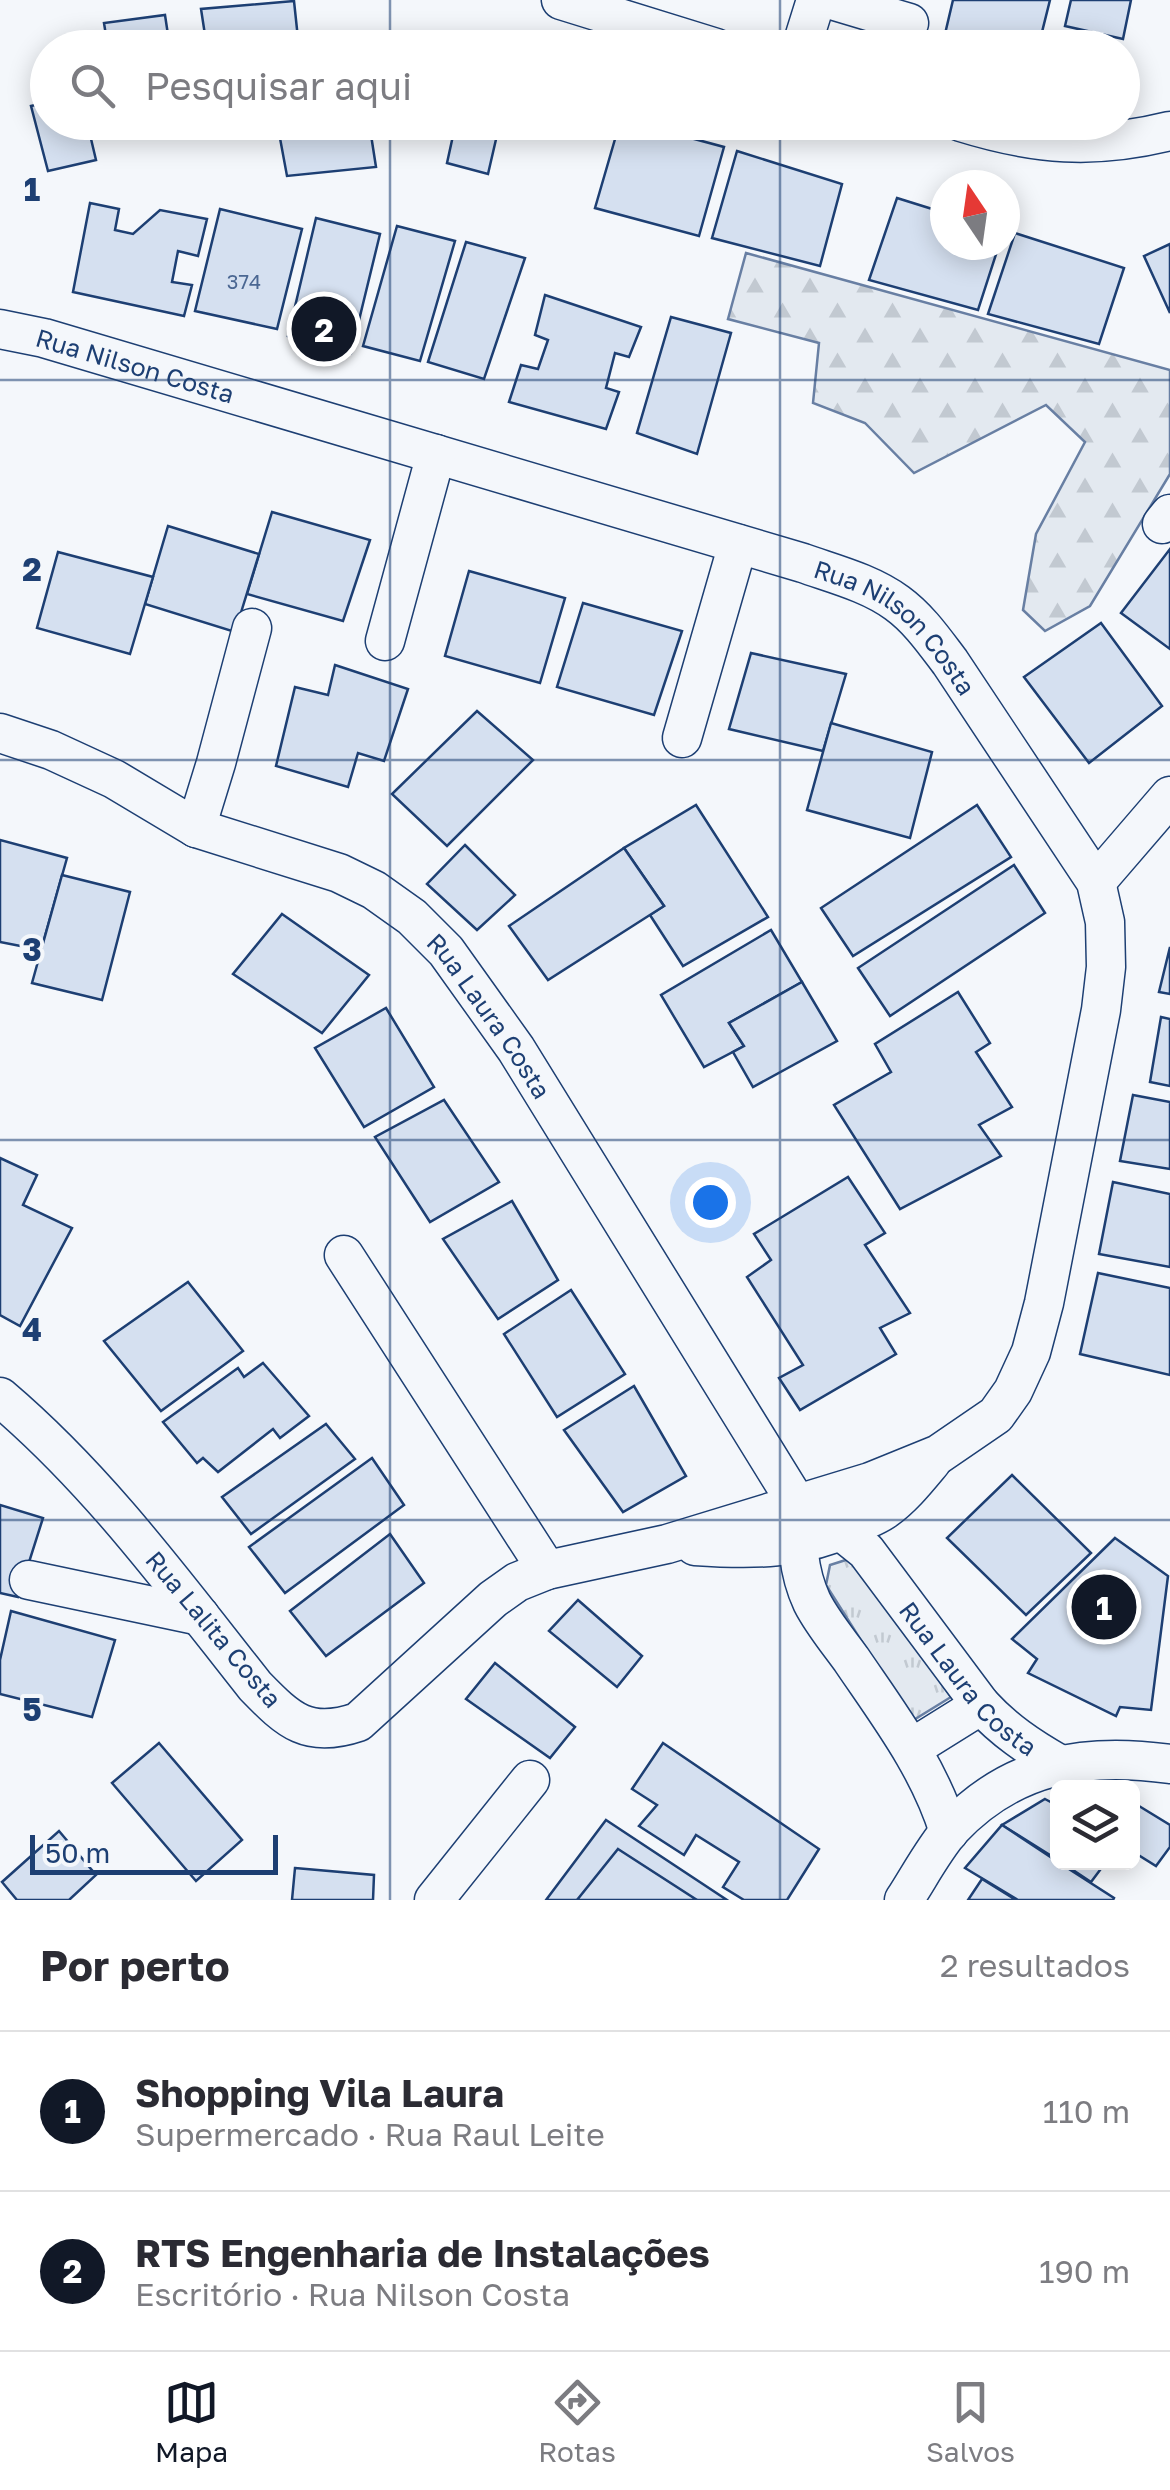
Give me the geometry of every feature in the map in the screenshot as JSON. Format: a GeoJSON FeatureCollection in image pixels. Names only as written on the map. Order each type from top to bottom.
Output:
{"type":"FeatureCollection","features":[{"type":"Feature","properties":{"kind":"street"},"geometry":{"type":"LineString","coordinates":[[561,0],[658,30]]}},
{"type":"Feature","properties":{"kind":"street"},"geometry":{"type":"LineString","coordinates":[[807,30],[816,0]]}},
{"type":"Feature","properties":{"kind":"street"},"geometry":{"type":"LineString","coordinates":[[832,0],[908,22]]}},
{"type":"Feature","properties":{"kind":"street"},"geometry":{"type":"LineString","coordinates":[[1140,136],[1170,131]]}},
{"type":"Feature","properties":{"kind":"street"},"geometry":{"type":"LineString","coordinates":[[1033,140],[1098,144],[1120,140]]}},
{"type":"Feature","properties":{"kind":"street","name":"Rua Nilson Costa"},"geometry":{"type":"LineString","coordinates":[[0,329],[44,338],[854,580],[896,602],[926,630],[950,662],[1096,882],[1104,922],[1106,967],[1101,1010],[1044,1303],[1030,1352],[1013,1390],[996,1415],[939,1454],[870,1482],[798,1504]]}},
{"type":"Feature","properties":{"kind":"street"},"geometry":{"type":"LineString","coordinates":[[385,641],[436,454]]}},
{"type":"Feature","properties":{"kind":"street"},"geometry":{"type":"LineString","coordinates":[[682,738],[738,544]]}},
{"type":"Feature","properties":{"kind":"street"},"geometry":{"type":"LineString","coordinates":[[196,828],[252,628]]}},
{"type":"Feature","properties":{"kind":"street","name":"Rua Laura Costa"},"geometry":{"type":"LineString","coordinates":[[0,733],[51,750],[114,779],[196,828],[340,873],[374,890],[412,917],[446,951],[516,1050],[798,1504],[842,1530],[866,1551],[1000,1726],[1059,1764]]}},
{"type":"Feature","properties":{"kind":"street"},"geometry":{"type":"LineString","coordinates":[[1096,882],[1170,796]]}},
{"type":"Feature","properties":{"kind":"street"},"geometry":{"type":"LineString","coordinates":[[344,1254],[547,1570]]}},
{"type":"Feature","properties":{"kind":"street","name":"Rua Lalita Costa"},"geometry":{"type":"LineString","coordinates":[[0,1397],[69,1460],[139,1538],[276,1708],[300,1724],[320,1730],[358,1722],[493,1599],[517,1582],[547,1570],[668,1544],[798,1504]]}},
{"type":"Feature","properties":{"kind":"street","name":"Rua Nilson Costa"},"geometry":{"type":"LineString","coordinates":[[796,1545],[881,1512],[939,1454]]}},
{"type":"Feature","properties":{"kind":"street"},"geometry":{"type":"LineString","coordinates":[[798,1504],[796,1545],[813,1604],[912,1748],[940,1804],[948,1832]]}},
{"type":"Feature","properties":{"kind":"street","name":"Rua Lalita Costa"},"geometry":{"type":"LineString","coordinates":[[668,1544],[743,1550],[796,1545]]}},
{"type":"Feature","properties":{"kind":"street"},"geometry":{"type":"LineString","coordinates":[[28,1580],[200,1616]]}},
{"type":"Feature","properties":{"kind":"street"},"geometry":{"type":"LineString","coordinates":[[912,1748],[981,1705]]}},
{"type":"Feature","properties":{"kind":"street"},"geometry":{"type":"LineString","coordinates":[[904,1900],[948,1832],[976,1805],[1002,1788],[1059,1764],[1132,1759],[1170,1764]]}},
{"type":"Feature","properties":{"kind":"street"},"geometry":{"type":"LineString","coordinates":[[434,1900],[530,1780]]}},
{"type":"Feature","properties":{"kind":"green space"},"geometry":{"type":"Polygon","coordinates":[[[746,253],[1170,370],[1170,474],[1090,606],[1045,631],[1023,610],[1036,534],[1085,442],[1046,405],[914,473],[865,423],[813,403],[819,343],[728,319],[746,253]]]}},
{"type":"Feature","properties":{"kind":"green space"},"geometry":{"type":"Polygon","coordinates":[[[849,1559],[867,1576],[951,1697],[912,1721],[826,1585],[830,1565],[849,1559]]]}},
{"type":"Feature","properties":{"kind":"building"},"geometry":{"type":"Polygon","coordinates":[[[953,0],[1050,0],[1042,30],[946,30],[953,0]]]}},
{"type":"Feature","properties":{"kind":"building"},"geometry":{"type":"Polygon","coordinates":[[[1071,0],[1131,0],[1125,30],[1065,26],[1071,0]]]}},
{"type":"Feature","properties":{"kind":"building"},"geometry":{"type":"Polygon","coordinates":[[[294,1],[297,30],[204,30],[201,9],[294,1]]]}},
{"type":"Feature","properties":{"kind":"building"},"geometry":{"type":"Polygon","coordinates":[[[165,15],[167,30],[105,30],[104,23],[165,15]]]}},
{"type":"Feature","properties":{"kind":"building"},"geometry":{"type":"Polygon","coordinates":[[[40,140],[91,140],[96,160],[48,171],[40,140]]]}},
{"type":"Feature","properties":{"kind":"building"},"geometry":{"type":"Polygon","coordinates":[[[280,140],[372,140],[376,167],[287,176],[280,140]]]}},
{"type":"Feature","properties":{"kind":"building"},"geometry":{"type":"Polygon","coordinates":[[[452,140],[496,140],[488,174],[447,163],[452,140]]]}},
{"type":"Feature","properties":{"kind":"building"},"geometry":{"type":"Polygon","coordinates":[[[615,140],[698,140],[724,147],[699,236],[595,208],[615,140]]]}},
{"type":"Feature","properties":{"kind":"building"},"geometry":{"type":"Polygon","coordinates":[[[737,151],[842,184],[820,266],[712,238],[737,151]]]}},
{"type":"Feature","properties":{"kind":"building"},"geometry":{"type":"Polygon","coordinates":[[[897,198],[930,208],[930,260],[994,260],[978,310],[869,280],[897,198]]]}},
{"type":"Feature","properties":{"kind":"building"},"geometry":{"type":"Polygon","coordinates":[[[90,203],[119,209],[115,230],[133,234],[160,210],[207,219],[198,256],[178,251],[172,282],[192,285],[184,316],[73,292],[90,203]]]}},
{"type":"Feature","properties":{"kind":"building"},"geometry":{"type":"Polygon","coordinates":[[[220,209],[302,229],[277,329],[195,311],[220,209]]]}},
{"type":"Feature","properties":{"kind":"building"},"geometry":{"type":"Polygon","coordinates":[[[316,218],[380,234],[351,353],[288,336],[316,218]]]}},
{"type":"Feature","properties":{"kind":"building"},"geometry":{"type":"Polygon","coordinates":[[[397,226],[455,241],[420,361],[363,346],[397,226]]]}},
{"type":"Feature","properties":{"kind":"building"},"geometry":{"type":"Polygon","coordinates":[[[1020,235],[1124,268],[1099,344],[988,314],[1006,260],[1020,260],[1020,235]]]}},
{"type":"Feature","properties":{"kind":"building"},"geometry":{"type":"Polygon","coordinates":[[[466,242],[525,258],[484,379],[428,362],[466,242]]]}},
{"type":"Feature","properties":{"kind":"building"},"geometry":{"type":"Polygon","coordinates":[[[1170,244],[1170,313],[1144,256],[1170,244]]]}},
{"type":"Feature","properties":{"kind":"building"},"geometry":{"type":"Polygon","coordinates":[[[545,295],[641,327],[629,357],[615,353],[606,388],[619,392],[606,429],[509,402],[521,365],[538,369],[548,340],[535,335],[545,295]]]}},
{"type":"Feature","properties":{"kind":"building"},"geometry":{"type":"Polygon","coordinates":[[[671,317],[731,333],[697,454],[637,433],[671,317]]]}},
{"type":"Feature","properties":{"kind":"building"},"geometry":{"type":"Polygon","coordinates":[[[272,512],[370,540],[343,621],[247,594],[272,512]]]}},
{"type":"Feature","properties":{"kind":"building"},"geometry":{"type":"Polygon","coordinates":[[[168,526],[259,554],[235,632],[145,604],[168,526]]]}},
{"type":"Feature","properties":{"kind":"building"},"geometry":{"type":"Polygon","coordinates":[[[1170,549],[1170,649],[1121,613],[1170,549]]]}},
{"type":"Feature","properties":{"kind":"building"},"geometry":{"type":"Polygon","coordinates":[[[58,552],[153,577],[130,654],[37,628],[58,552]]]}},
{"type":"Feature","properties":{"kind":"building"},"geometry":{"type":"Polygon","coordinates":[[[469,571],[565,598],[540,683],[445,656],[469,571]]]}},
{"type":"Feature","properties":{"kind":"building"},"geometry":{"type":"Polygon","coordinates":[[[583,603],[682,631],[654,715],[557,687],[583,603]]]}},
{"type":"Feature","properties":{"kind":"building"},"geometry":{"type":"Polygon","coordinates":[[[1101,623],[1162,706],[1089,763],[1024,677],[1101,623]]]}},
{"type":"Feature","properties":{"kind":"building"},"geometry":{"type":"Polygon","coordinates":[[[751,653],[846,674],[823,751],[729,729],[751,653]]]}},
{"type":"Feature","properties":{"kind":"building"},"geometry":{"type":"Polygon","coordinates":[[[335,665],[408,689],[384,761],[358,753],[348,787],[276,766],[295,687],[328,695],[335,665]]]}},
{"type":"Feature","properties":{"kind":"building"},"geometry":{"type":"Polygon","coordinates":[[[477,711],[533,760],[447,846],[392,794],[477,711]]]}},
{"type":"Feature","properties":{"kind":"building"},"geometry":{"type":"Polygon","coordinates":[[[831,723],[932,752],[910,838],[807,810],[831,723]]]}},
{"type":"Feature","properties":{"kind":"building"},"geometry":{"type":"Polygon","coordinates":[[[696,805],[768,917],[683,966],[650,915],[664,906],[624,848],[696,805]]]}},
{"type":"Feature","properties":{"kind":"building"},"geometry":{"type":"Polygon","coordinates":[[[977,805],[1011,857],[853,956],[821,908],[977,805]]]}},
{"type":"Feature","properties":{"kind":"building"},"geometry":{"type":"Polygon","coordinates":[[[0,840],[67,858],[41,950],[0,942],[0,840]]]}},
{"type":"Feature","properties":{"kind":"building"},"geometry":{"type":"Polygon","coordinates":[[[465,845],[515,895],[477,930],[427,884],[465,845]]]}},
{"type":"Feature","properties":{"kind":"building"},"geometry":{"type":"Polygon","coordinates":[[[624,848],[664,906],[548,980],[509,926],[624,848]]]}},
{"type":"Feature","properties":{"kind":"building"},"geometry":{"type":"Polygon","coordinates":[[[1014,865],[1045,913],[890,1016],[858,968],[1014,865]]]}},
{"type":"Feature","properties":{"kind":"building"},"geometry":{"type":"Polygon","coordinates":[[[62,875],[130,892],[102,1000],[32,983],[62,875]]]}},
{"type":"Feature","properties":{"kind":"building"},"geometry":{"type":"Polygon","coordinates":[[[282,914],[369,975],[322,1033],[233,974],[282,914]]]}},
{"type":"Feature","properties":{"kind":"building"},"geometry":{"type":"Polygon","coordinates":[[[771,930],[802,982],[729,1023],[744,1046],[704,1067],[661,995],[771,930]]]}},
{"type":"Feature","properties":{"kind":"building"},"geometry":{"type":"Polygon","coordinates":[[[1170,947],[1170,994],[1159,992],[1170,947]]]}},
{"type":"Feature","properties":{"kind":"building"},"geometry":{"type":"Polygon","coordinates":[[[802,982],[837,1041],[753,1087],[733,1052],[744,1046],[729,1023],[802,982]]]}},
{"type":"Feature","properties":{"kind":"building"},"geometry":{"type":"Polygon","coordinates":[[[958,992],[990,1043],[976,1052],[1012,1107],[979,1125],[1001,1156],[900,1209],[834,1105],[891,1072],[875,1044],[958,992]]]}},
{"type":"Feature","properties":{"kind":"building"},"geometry":{"type":"Polygon","coordinates":[[[386,1008],[434,1087],[364,1127],[315,1048],[386,1008]]]}},
{"type":"Feature","properties":{"kind":"building"},"geometry":{"type":"Polygon","coordinates":[[[1161,1017],[1170,1019],[1170,1086],[1150,1082],[1161,1017]]]}},
{"type":"Feature","properties":{"kind":"building"},"geometry":{"type":"Polygon","coordinates":[[[1133,1095],[1170,1102],[1170,1169],[1120,1161],[1133,1095]]]}},
{"type":"Feature","properties":{"kind":"building"},"geometry":{"type":"Polygon","coordinates":[[[444,1100],[499,1182],[430,1222],[375,1137],[444,1100]]]}},
{"type":"Feature","properties":{"kind":"building"},"geometry":{"type":"Polygon","coordinates":[[[0,1158],[37,1175],[23,1205],[72,1228],[20,1326],[0,1315],[0,1158]]]}},
{"type":"Feature","properties":{"kind":"building"},"geometry":{"type":"Polygon","coordinates":[[[848,1177],[885,1233],[865,1245],[910,1313],[880,1328],[896,1354],[800,1410],[779,1378],[803,1365],[747,1277],[771,1260],[754,1234],[848,1177]]]}},
{"type":"Feature","properties":{"kind":"building"},"geometry":{"type":"Polygon","coordinates":[[[1113,1182],[1170,1194],[1170,1267],[1099,1254],[1113,1182]]]}},
{"type":"Feature","properties":{"kind":"building"},"geometry":{"type":"Polygon","coordinates":[[[512,1201],[558,1280],[498,1319],[443,1239],[512,1201]]]}},
{"type":"Feature","properties":{"kind":"building"},"geometry":{"type":"Polygon","coordinates":[[[1098,1273],[1170,1288],[1170,1375],[1080,1354],[1098,1273]]]}},
{"type":"Feature","properties":{"kind":"building"},"geometry":{"type":"Polygon","coordinates":[[[188,1282],[243,1351],[161,1411],[104,1341],[188,1282]]]}},
{"type":"Feature","properties":{"kind":"building"},"geometry":{"type":"Polygon","coordinates":[[[571,1290],[625,1374],[557,1417],[504,1334],[571,1290]]]}},
{"type":"Feature","properties":{"kind":"building"},"geometry":{"type":"Polygon","coordinates":[[[263,1363],[309,1416],[280,1438],[273,1429],[218,1472],[203,1458],[197,1463],[163,1422],[238,1368],[244,1377],[263,1363]]]}},
{"type":"Feature","properties":{"kind":"building"},"geometry":{"type":"Polygon","coordinates":[[[634,1386],[686,1476],[623,1512],[564,1430],[634,1386]]]}},
{"type":"Feature","properties":{"kind":"building"},"geometry":{"type":"Polygon","coordinates":[[[326,1424],[355,1459],[251,1534],[222,1497],[326,1424]]]}},
{"type":"Feature","properties":{"kind":"building"},"geometry":{"type":"Polygon","coordinates":[[[372,1458],[404,1505],[285,1593],[249,1547],[372,1458]]]}},
{"type":"Feature","properties":{"kind":"building"},"geometry":{"type":"Polygon","coordinates":[[[1012,1475],[1091,1553],[1026,1615],[947,1538],[1012,1475]]]}},
{"type":"Feature","properties":{"kind":"building"},"geometry":{"type":"Polygon","coordinates":[[[0,1505],[43,1518],[18,1597],[0,1593],[0,1505]]]}},
{"type":"Feature","properties":{"kind":"building"},"geometry":{"type":"Polygon","coordinates":[[[390,1534],[424,1583],[326,1656],[290,1611],[390,1534]]]}},
{"type":"Feature","properties":{"kind":"building"},"geometry":{"type":"Polygon","coordinates":[[[1115,1538],[1168,1576],[1151,1710],[1120,1707],[1116,1716],[1028,1673],[1037,1659],[1012,1639],[1115,1538]]]}},
{"type":"Feature","properties":{"kind":"building"},"geometry":{"type":"Polygon","coordinates":[[[578,1600],[642,1656],[617,1687],[549,1631],[578,1600]]]}},
{"type":"Feature","properties":{"kind":"building"},"geometry":{"type":"Polygon","coordinates":[[[11,1611],[115,1640],[92,1717],[0,1694],[0,1660],[11,1611]]]}},
{"type":"Feature","properties":{"kind":"building"},"geometry":{"type":"Polygon","coordinates":[[[495,1663],[575,1727],[550,1758],[466,1699],[495,1663]]]}},
{"type":"Feature","properties":{"kind":"building"},"geometry":{"type":"Polygon","coordinates":[[[159,1743],[242,1840],[196,1881],[112,1783],[159,1743]]]}},
{"type":"Feature","properties":{"kind":"building"},"geometry":{"type":"Polygon","coordinates":[[[663,1743],[819,1849],[787,1900],[744,1900],[723,1887],[739,1862],[696,1835],[684,1855],[639,1826],[657,1805],[632,1789],[663,1743]]]}},
{"type":"Feature","properties":{"kind":"building"},"geometry":{"type":"Polygon","coordinates":[[[1045,1799],[1050,1802],[1050,1855],[1002,1825],[1045,1799]]]}},
{"type":"Feature","properties":{"kind":"building"},"geometry":{"type":"Polygon","coordinates":[[[1140,1807],[1170,1825],[1170,1847],[1156,1866],[1140,1856],[1140,1807]]]}},
{"type":"Feature","properties":{"kind":"building"},"geometry":{"type":"Polygon","coordinates":[[[606,1820],[727,1900],[546,1900],[606,1820]]]}},
{"type":"Feature","properties":{"kind":"building"},"geometry":{"type":"Polygon","coordinates":[[[1002,1825],[1050,1856],[1050,1870],[1071,1870],[1114,1898],[1018,1900],[965,1868],[1002,1825]]]}},
{"type":"Feature","properties":{"kind":"building"},"geometry":{"type":"Polygon","coordinates":[[[59,1831],[96,1875],[69,1900],[17,1900],[2,1882],[59,1831]]]}},
{"type":"Feature","properties":{"kind":"building"},"geometry":{"type":"Polygon","coordinates":[[[618,1849],[697,1900],[577,1900],[618,1849]]]}},
{"type":"Feature","properties":{"kind":"building"},"geometry":{"type":"Polygon","coordinates":[[[295,1868],[374,1875],[373,1900],[292,1900],[295,1868]]]}},
{"type":"Feature","properties":{"kind":"building"},"geometry":{"type":"Polygon","coordinates":[[[1073,1870],[1100,1870],[1091,1882],[1073,1870]]]}},
{"type":"Feature","properties":{"kind":"building"},"geometry":{"type":"Polygon","coordinates":[[[982,1879],[1016,1900],[968,1900],[982,1879]]]}},
{"type":"Feature","properties":{"kind":"place","name":"RTS Engenharia de Instalações"},"geometry":{"type":"Point","coordinates":[324,329]}},
{"type":"Feature","properties":{"kind":"place","name":"Shopping Vila Laura"},"geometry":{"type":"Point","coordinates":[1104,1607]}}]}
